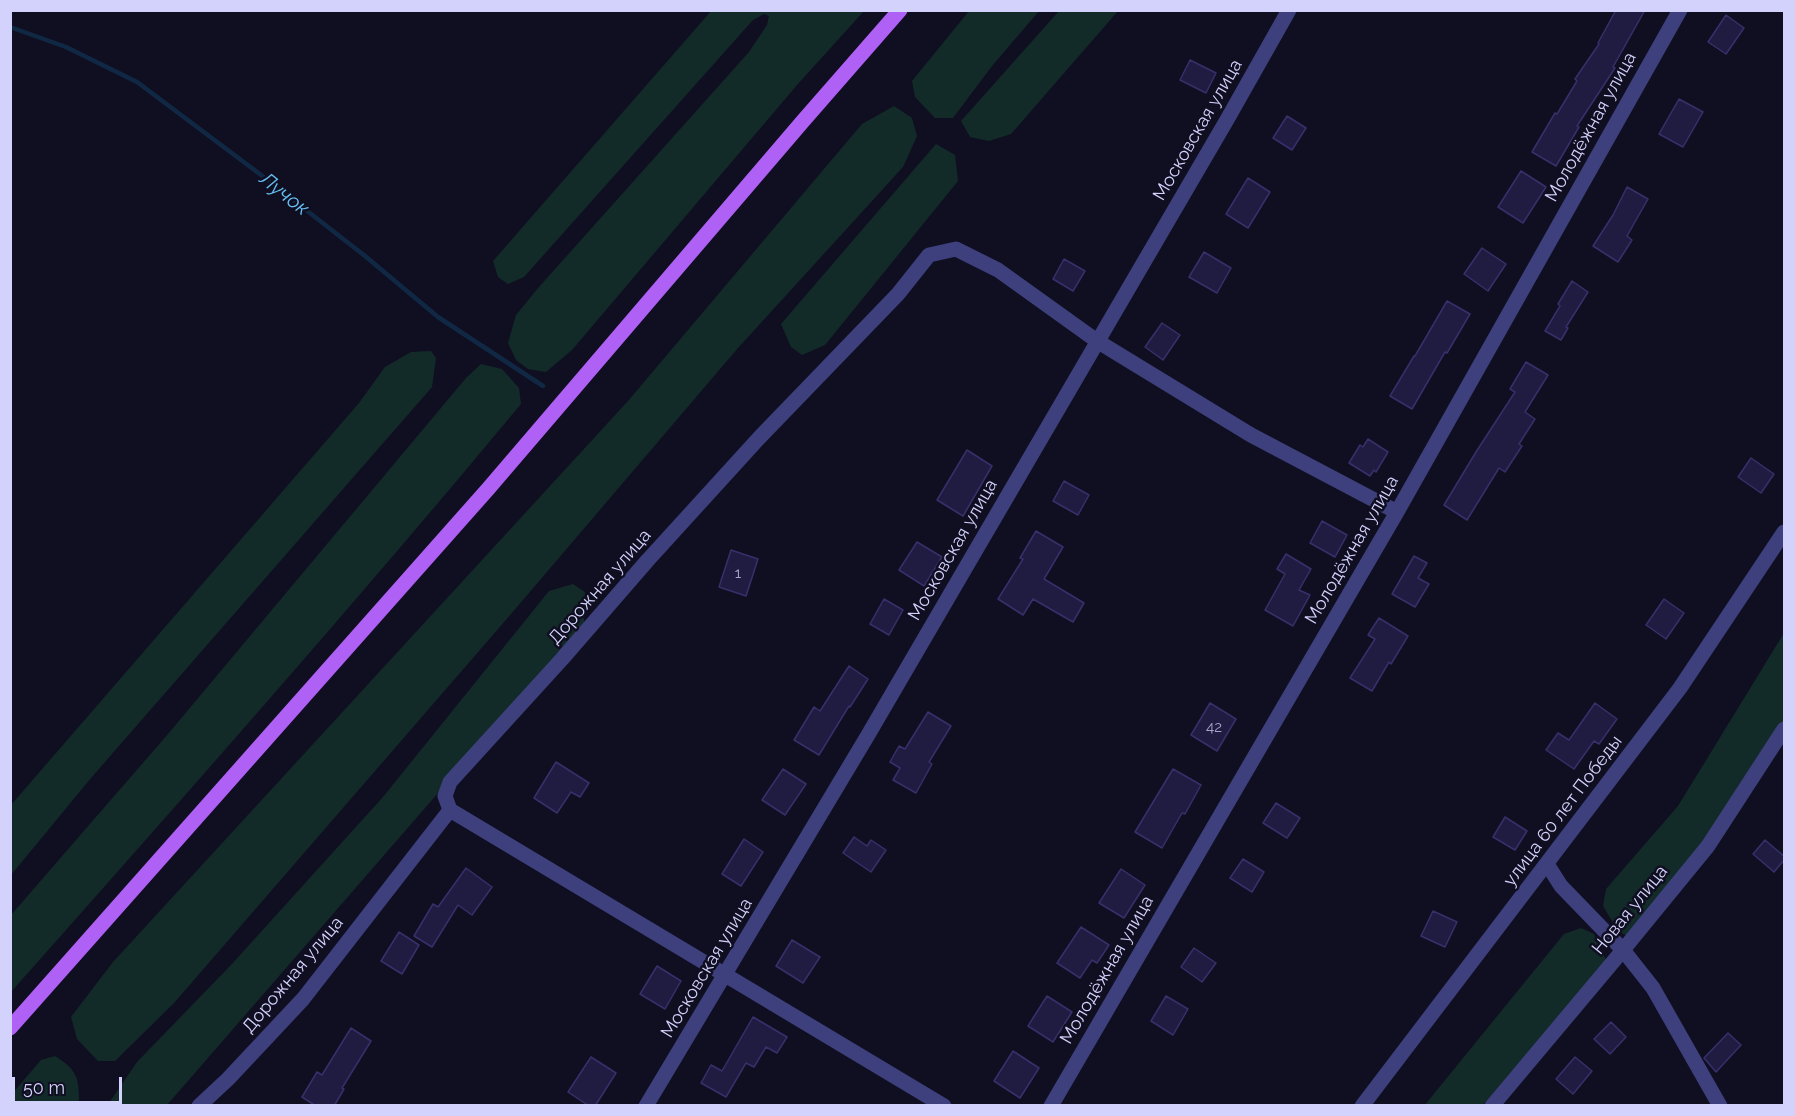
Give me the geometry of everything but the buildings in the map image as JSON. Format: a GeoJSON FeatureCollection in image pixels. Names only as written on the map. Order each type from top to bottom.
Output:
{"type":"FeatureCollection","features":[{"type":"Feature","properties":{"kind":"main road"},"geometry":{"type":"LineString","coordinates":[[10,1028],[488,489],[900,10]]}},
{"type":"Feature","properties":{"kind":"street","name":"Московская улица"},"geometry":{"type":"LineString","coordinates":[[646,1106],[862,745],[1289,10]]}},
{"type":"Feature","properties":{"kind":"street","name":"Молодёжная улица"},"geometry":{"type":"LineString","coordinates":[[1051,1106],[1396,512],[1680,10]]}},
{"type":"Feature","properties":{"kind":"street","name":"Дорожная улица"},"geometry":{"type":"LineString","coordinates":[[199,1106],[228,1079],[303,999],[450,810],[445,796],[450,782],[751,447],[898,294],[929,255],[956,249],[998,270],[1097,341],[1251,435],[1396,512]]}},
{"type":"Feature","properties":{"kind":"street","name":"улица 60 лет Победы"},"geometry":{"type":"LineString","coordinates":[[1362,1106],[1680,688],[1785,532]]}},
{"type":"Feature","properties":{"kind":"street","name":"Новая улица"},"geometry":{"type":"LineString","coordinates":[[1492,1106],[1708,846],[1785,729]]}},
{"type":"Feature","properties":{"kind":"street"},"geometry":{"type":"LineString","coordinates":[[450,810],[944,1106]]}},
{"type":"Feature","properties":{"kind":"street"},"geometry":{"type":"LineString","coordinates":[[1547,864],[1561,886],[1623,951],[1653,988],[1720,1106]]}},
{"type":"Feature","properties":{"kind":"green space"},"geometry":{"type":"Polygon","coordinates":[[[712,10],[864,11],[797,85],[572,350],[546,372],[528,369],[516,360],[508,343],[516,315],[749,52],[767,25],[769,16],[764,14],[753,20],[524,277],[508,284],[498,277],[493,261],[712,10]]]}},
{"type":"Feature","properties":{"kind":"green space"},"geometry":{"type":"Polygon","coordinates":[[[969,11],[1039,11],[992,66],[953,118],[935,118],[915,97],[912,81],[969,11]]]}},
{"type":"Feature","properties":{"kind":"green space"},"geometry":{"type":"Polygon","coordinates":[[[1059,11],[1118,11],[1011,134],[989,141],[970,137],[961,121],[1059,11]]]}},
{"type":"Feature","properties":{"kind":"green space"},"geometry":{"type":"Polygon","coordinates":[[[894,106],[912,118],[917,136],[903,167],[738,348],[174,1003],[115,1061],[98,1061],[77,1039],[71,1017],[113,962],[628,401],[862,124],[894,106]]]}},
{"type":"Feature","properties":{"kind":"green space"},"geometry":{"type":"Polygon","coordinates":[[[936,144],[955,155],[958,181],[825,345],[802,355],[791,347],[781,324],[936,144]]]}},
{"type":"Feature","properties":{"kind":"green space"},"geometry":{"type":"Polygon","coordinates":[[[431,351],[436,358],[432,387],[91,778],[11,875],[11,805],[359,403],[385,367],[411,352],[431,351]]]}},
{"type":"Feature","properties":{"kind":"green space"},"geometry":{"type":"Polygon","coordinates":[[[481,364],[502,369],[519,388],[521,404],[332,627],[11,992],[11,915],[168,734],[466,378],[481,364]]]}},
{"type":"Feature","properties":{"kind":"green space"},"geometry":{"type":"Polygon","coordinates":[[[573,584],[585,592],[584,625],[167,1105],[107,1106],[137,1062],[231,965],[383,797],[549,591],[573,584]]]}},
{"type":"Feature","properties":{"kind":"green space"},"geometry":{"type":"Polygon","coordinates":[[[1784,633],[1784,723],[1708,839],[1627,936],[1618,931],[1603,906],[1606,889],[1678,806],[1784,633]]]}},
{"type":"Feature","properties":{"kind":"green space"},"geometry":{"type":"Polygon","coordinates":[[[1581,928],[1594,934],[1606,960],[1483,1105],[1424,1106],[1564,934],[1581,928]]]}},
{"type":"Feature","properties":{"kind":"green space"},"geometry":{"type":"Polygon","coordinates":[[[55,1056],[75,1075],[79,1103],[76,1106],[11,1105],[11,1095],[41,1060],[55,1056]]]}},
{"type":"Feature","properties":{"kind":"waterway","name":"Лучок"},"geometry":{"type":"LineString","coordinates":[[10,27],[66,47],[137,82],[365,256],[438,317],[543,386]]}}]}
